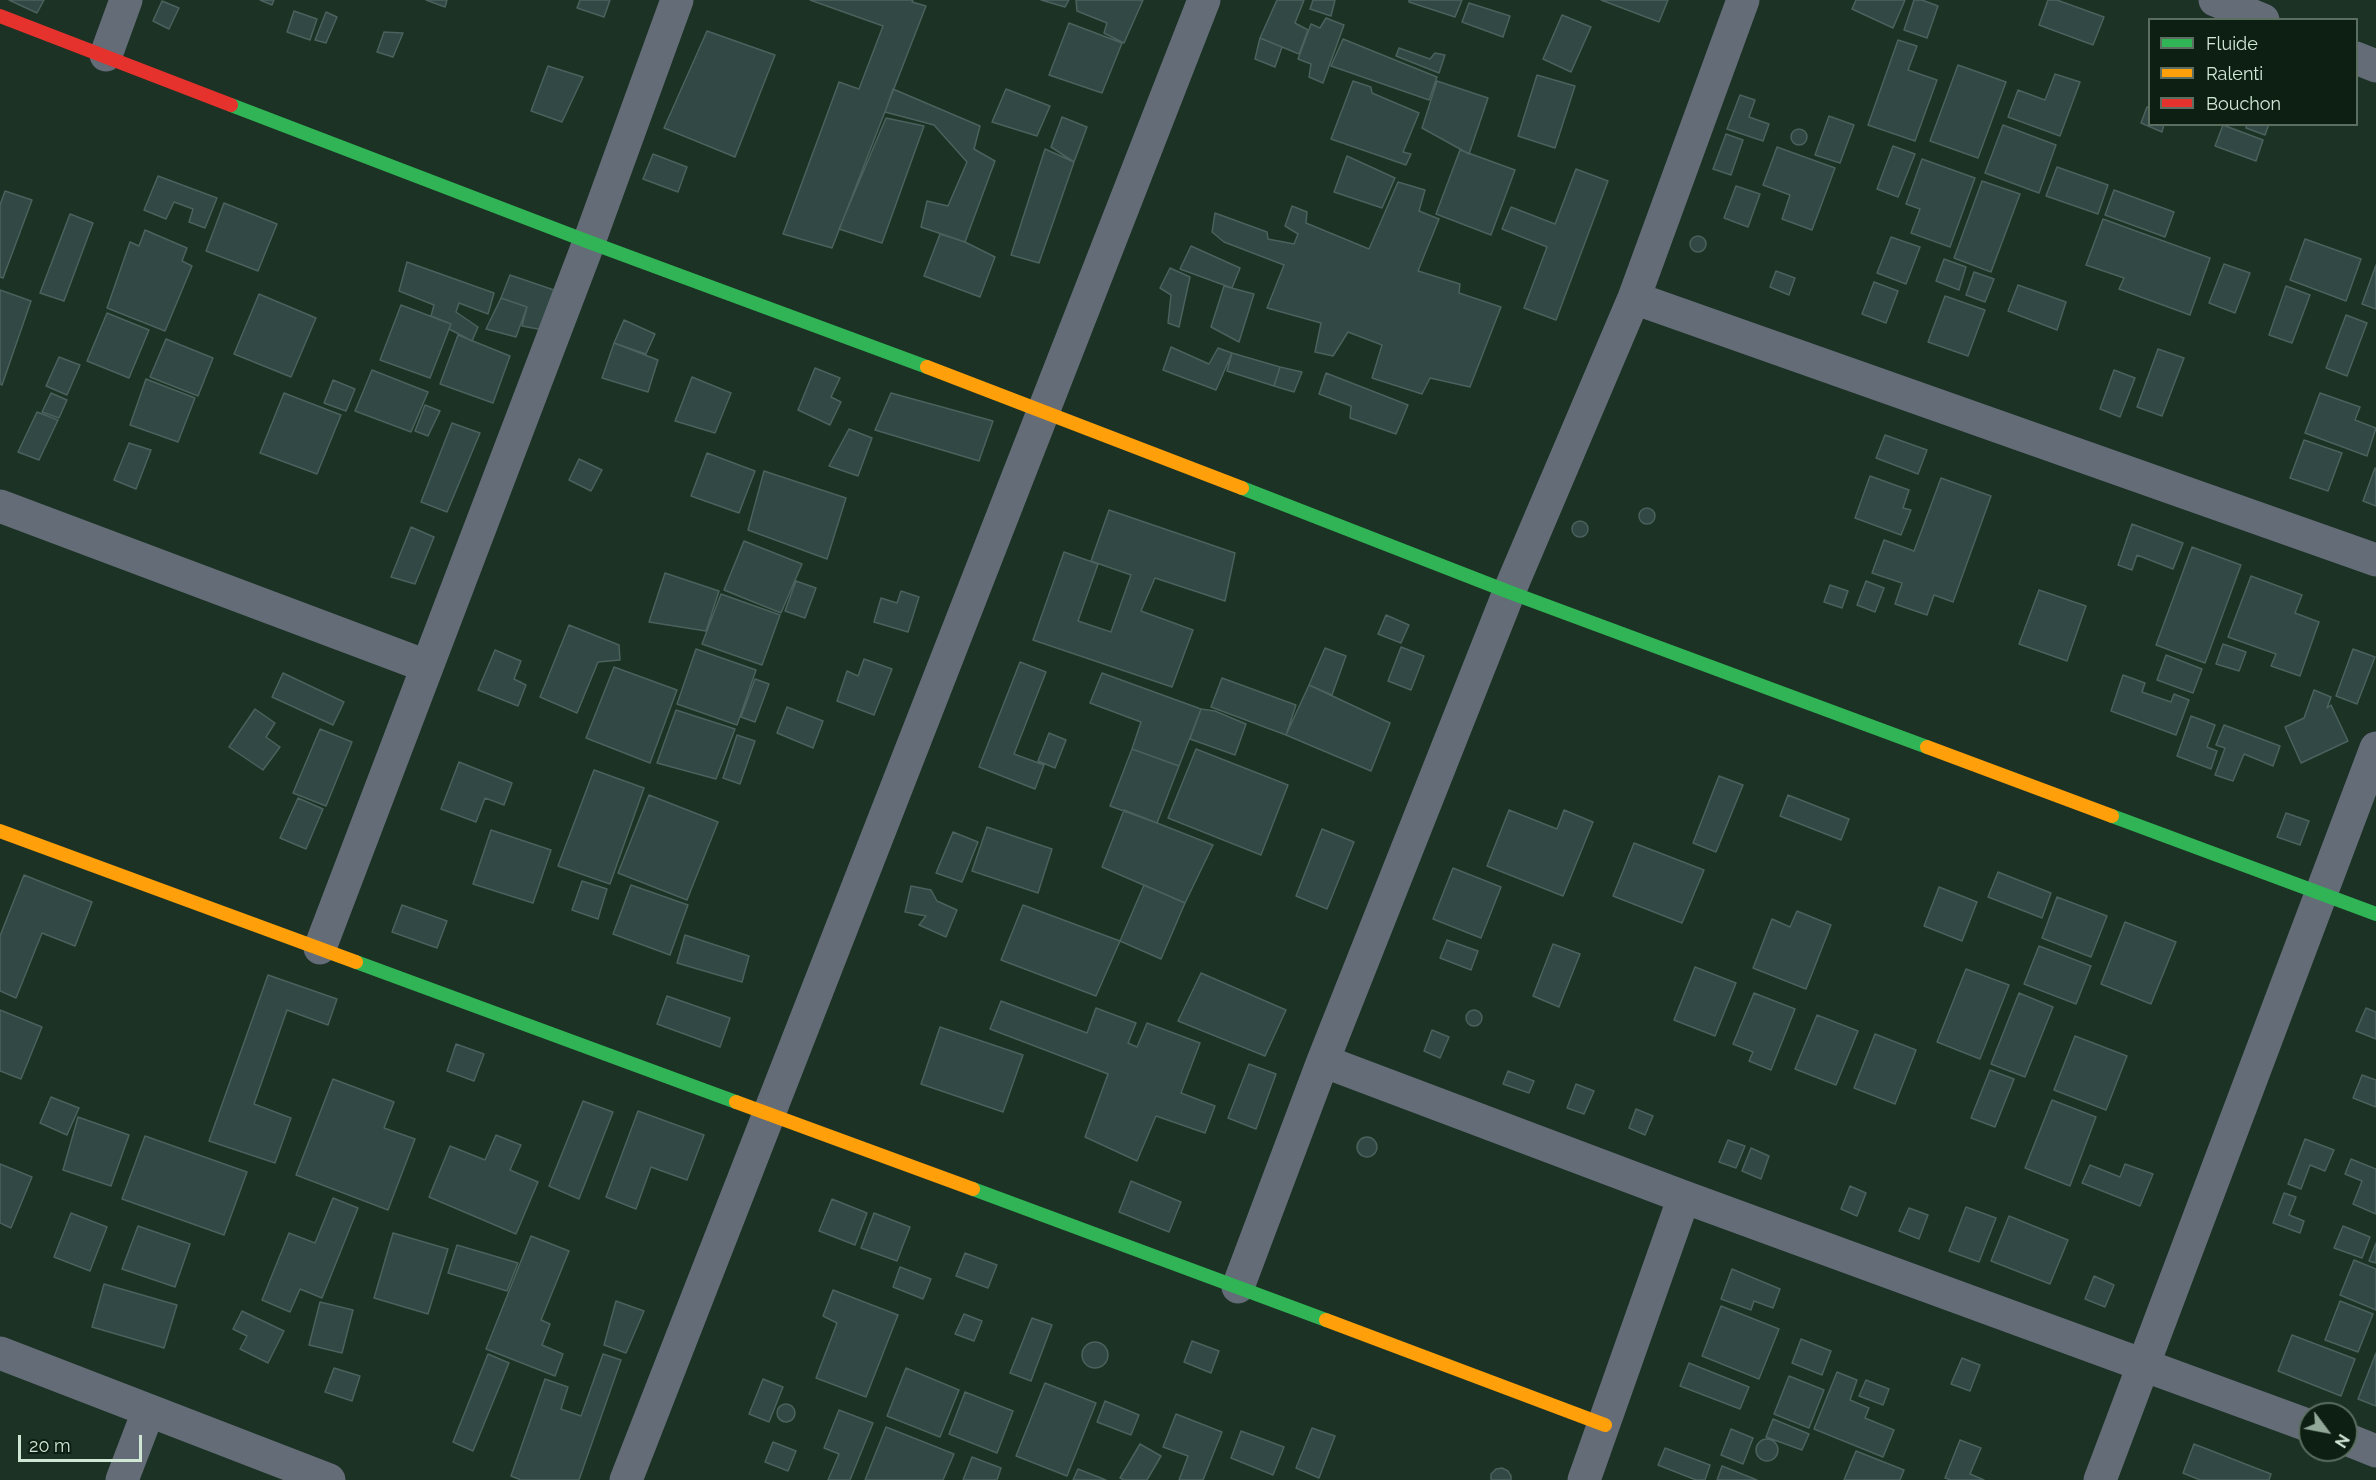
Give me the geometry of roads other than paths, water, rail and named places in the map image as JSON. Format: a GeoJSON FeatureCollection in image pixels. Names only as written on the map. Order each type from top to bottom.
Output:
{"type":"FeatureCollection","features":[{"type":"Feature","properties":{"kind":"street"},"geometry":{"type":"LineString","coordinates":[[106,55],[126,0]]}},
{"type":"Feature","properties":{"kind":"street"},"geometry":{"type":"LineString","coordinates":[[320,948],[589,242],[677,0]]}},
{"type":"Feature","properties":{"kind":"street"},"geometry":{"type":"LineString","coordinates":[[626,1480],[1204,0]]}},
{"type":"Feature","properties":{"kind":"street"},"geometry":{"type":"LineString","coordinates":[[1238,1287],[1323,1061],[1509,592],[1634,298],[1743,0]]}},
{"type":"Feature","properties":{"kind":"street"},"geometry":{"type":"LineString","coordinates":[[2215,0],[2257,18]]}},
{"type":"Feature","properties":{"kind":"street"},"geometry":{"type":"LineString","coordinates":[[0,15],[589,242],[1042,410],[1509,592],[2376,914]]}},
{"type":"Feature","properties":{"kind":"street"},"geometry":{"type":"LineString","coordinates":[[2358,59],[2376,66]]}},
{"type":"Feature","properties":{"kind":"street"},"geometry":{"type":"LineString","coordinates":[[1634,298],[2376,560]]}},
{"type":"Feature","properties":{"kind":"street"},"geometry":{"type":"LineString","coordinates":[[0,506],[426,666]]}},
{"type":"Feature","properties":{"kind":"street"},"geometry":{"type":"LineString","coordinates":[[2100,1480],[2376,748]]}},
{"type":"Feature","properties":{"kind":"street"},"geometry":{"type":"LineString","coordinates":[[0,831],[1238,1287],[1605,1425]]}},
{"type":"Feature","properties":{"kind":"street"},"geometry":{"type":"LineString","coordinates":[[1323,1061],[1684,1197],[2298,1422]]}},
{"type":"Feature","properties":{"kind":"street"},"geometry":{"type":"LineString","coordinates":[[1584,1480],[1684,1197]]}},
{"type":"Feature","properties":{"kind":"street"},"geometry":{"type":"LineString","coordinates":[[0,1353],[328,1480]]}},
{"type":"Feature","properties":{"kind":"street"},"geometry":{"type":"LineString","coordinates":[[122,1480],[148,1412]]}},
{"type":"Feature","properties":{"kind":"street"},"geometry":{"type":"LineString","coordinates":[[2358,1444],[2376,1451]]}}]}
